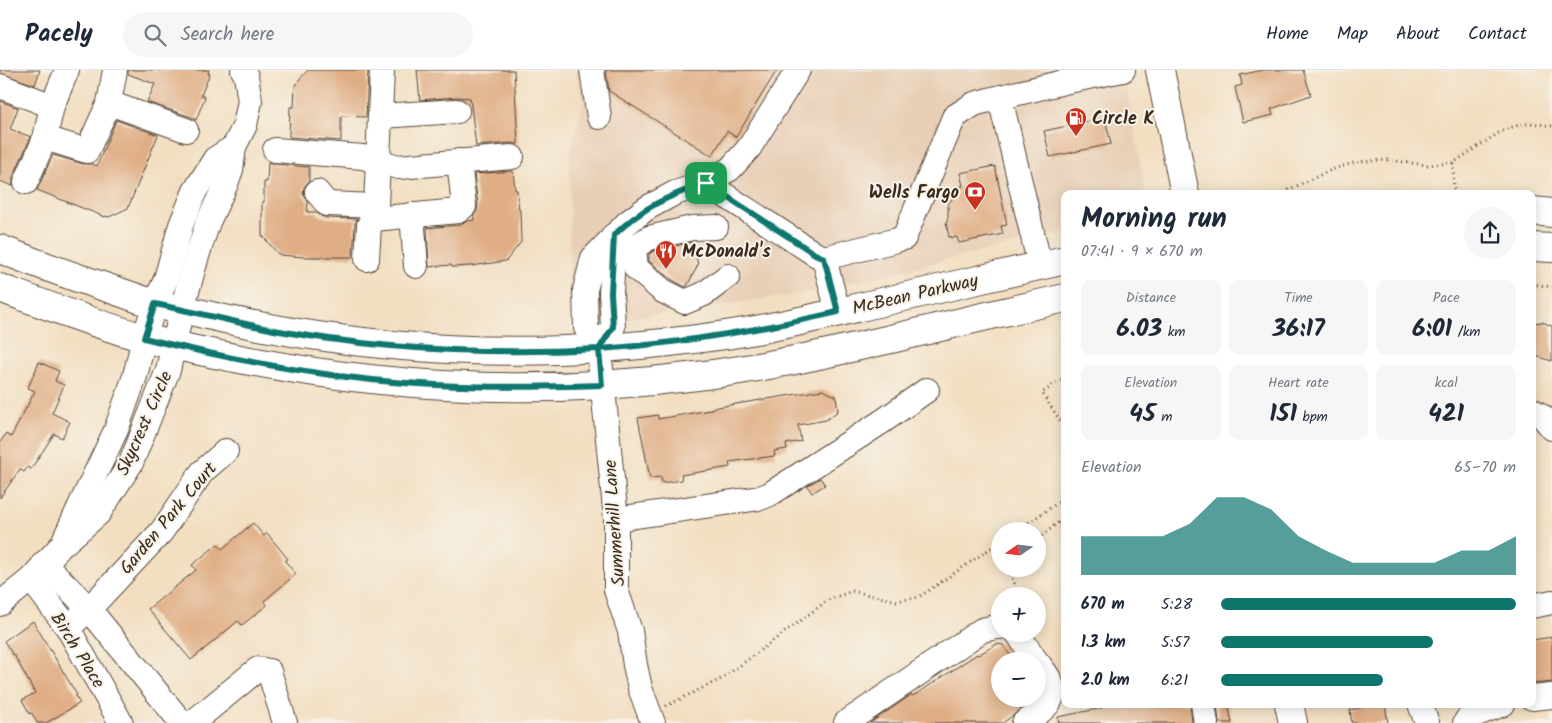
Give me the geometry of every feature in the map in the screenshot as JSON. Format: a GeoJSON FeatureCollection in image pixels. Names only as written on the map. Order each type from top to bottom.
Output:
{"type":"FeatureCollection","features":[{"type":"Feature","properties":{"kind":"main road"},"geometry":{"type":"LineString","coordinates":[[1160,70],[1184,190]]}},
{"type":"Feature","properties":{"kind":"main road"},"geometry":{"type":"LineString","coordinates":[[1536,211],[1552,213]]}},
{"type":"Feature","properties":{"kind":"main road"},"geometry":{"type":"LineString","coordinates":[[1536,247],[1552,248]]}},
{"type":"Feature","properties":{"kind":"main road","name":"McBean Parkway"},"geometry":{"type":"LineString","coordinates":[[0,248],[78,278],[155,304],[275,330],[377,345],[530,352],[599,349],[721,336],[838,312],[1052,263]]}},
{"type":"Feature","properties":{"kind":"main road"},"geometry":{"type":"LineString","coordinates":[[0,288],[61,311],[144,338],[268,365],[379,381],[491,387],[602,385],[698,376],[793,360],[1061,299]]}},
{"type":"Feature","properties":{"kind":"main road"},"geometry":{"type":"LineString","coordinates":[[1290,708],[1293,723]]}},
{"type":"Feature","properties":{"kind":"street"},"geometry":{"type":"LineString","coordinates":[[26,182],[45,138],[52,106],[67,70]]}},
{"type":"Feature","properties":{"kind":"street"},"geometry":{"type":"LineString","coordinates":[[367,259],[369,225],[375,212],[379,162],[382,70]]}},
{"type":"Feature","properties":{"kind":"street"},"geometry":{"type":"LineString","coordinates":[[592,70],[599,117]]}},
{"type":"Feature","properties":{"kind":"street"},"geometry":{"type":"LineString","coordinates":[[599,349],[613,327],[611,293],[614,235],[648,208],[675,193],[706,183],[730,169],[749,148],[798,70]]}},
{"type":"Feature","properties":{"kind":"street"},"geometry":{"type":"LineString","coordinates":[[706,183],[824,258],[904,238],[954,116],[974,104],[1123,70]]}},
{"type":"Feature","properties":{"kind":"street"},"geometry":{"type":"LineString","coordinates":[[45,138],[87,150],[109,103],[109,72]]}},
{"type":"Feature","properties":{"kind":"street"},"geometry":{"type":"LineString","coordinates":[[234,146],[245,125],[250,102],[251,72]]}},
{"type":"Feature","properties":{"kind":"street"},"geometry":{"type":"LineString","coordinates":[[0,86],[52,106]]}},
{"type":"Feature","properties":{"kind":"street"},"geometry":{"type":"LineString","coordinates":[[1000,98],[1052,263]]}},
{"type":"Feature","properties":{"kind":"street"},"geometry":{"type":"LineString","coordinates":[[109,103],[186,130]]}},
{"type":"Feature","properties":{"kind":"street"},"geometry":{"type":"LineString","coordinates":[[381,116],[457,112]]}},
{"type":"Feature","properties":{"kind":"street","name":"Skycrest Circle"},"geometry":{"type":"LineString","coordinates":[[61,546],[116,430],[135,376],[155,304],[166,279],[181,225],[195,191],[215,159],[234,146]]}},
{"type":"Feature","properties":{"kind":"street","name":"Skycrest Circle"},"geometry":{"type":"LineString","coordinates":[[0,604],[98,514],[131,463],[168,370],[182,309],[205,230],[231,170],[234,146]]}},
{"type":"Feature","properties":{"kind":"street"},"geometry":{"type":"LineString","coordinates":[[275,150],[363,157],[399,167],[512,157]]}},
{"type":"Feature","properties":{"kind":"street"},"geometry":{"type":"LineString","coordinates":[[317,192],[327,204],[375,212],[412,215],[458,211],[464,206],[460,161]]}},
{"type":"Feature","properties":{"kind":"street"},"geometry":{"type":"LineString","coordinates":[[412,215],[416,266]]}},
{"type":"Feature","properties":{"kind":"street"},"geometry":{"type":"LineString","coordinates":[[716,227],[692,228],[649,238],[634,247],[636,268],[662,291],[685,302],[704,294],[728,276]]}},
{"type":"Feature","properties":{"kind":"street"},"geometry":{"type":"LineString","coordinates":[[824,258],[838,312]]}},
{"type":"Feature","properties":{"kind":"street","name":"Summerhill Lane"},"geometry":{"type":"LineString","coordinates":[[599,349],[616,519],[616,590],[630,631],[634,665],[640,688],[652,718]]}},
{"type":"Feature","properties":{"kind":"street"},"geometry":{"type":"LineString","coordinates":[[616,519],[760,498],[770,494],[883,421],[927,390]]}},
{"type":"Feature","properties":{"kind":"street"},"geometry":{"type":"LineString","coordinates":[[1536,413],[1543,417],[1552,428]]}},
{"type":"Feature","properties":{"kind":"street","name":"Garden Park Court"},"geometry":{"type":"LineString","coordinates":[[68,628],[90,609],[162,531],[202,472],[226,451]]}},
{"type":"Feature","properties":{"kind":"street"},"geometry":{"type":"LineString","coordinates":[[38,571],[90,609],[180,723]]}},
{"type":"Feature","properties":{"kind":"street","name":"Birch Place"},"geometry":{"type":"LineString","coordinates":[[38,571],[121,723]]}},
{"type":"Feature","properties":{"kind":"street"},"geometry":{"type":"LineString","coordinates":[[1536,605],[1552,602]]}},
{"type":"Feature","properties":{"kind":"street"},"geometry":{"type":"LineString","coordinates":[[846,723],[982,630],[991,628]]}},
{"type":"Feature","properties":{"kind":"street"},"geometry":{"type":"LineString","coordinates":[[192,723],[258,669],[269,671],[285,723]]}},
{"type":"Feature","properties":{"kind":"street"},"geometry":{"type":"LineString","coordinates":[[1024,723],[1047,707],[1053,696],[1051,683],[1046,676]]}},
{"type":"Feature","properties":{"kind":"street"},"geometry":{"type":"LineString","coordinates":[[1536,698],[1552,696]]}},
{"type":"Feature","properties":{"kind":"street"},"geometry":{"type":"LineString","coordinates":[[1203,708],[1206,723]]}},
{"type":"Feature","properties":{"kind":"street"},"geometry":{"type":"LineString","coordinates":[[1421,708],[1427,723]]}},
{"type":"Feature","properties":{"kind":"street"},"geometry":{"type":"LineString","coordinates":[[1465,723],[1469,717],[1493,708]]}},
{"type":"Feature","properties":{"kind":"path"},"geometry":{"type":"LineString","coordinates":[[1288,190],[1332,170],[1356,162],[1388,160],[1427,165],[1454,163],[1500,132],[1515,126],[1531,123],[1552,126]]}},
{"type":"Feature","properties":{"kind":"path"},"geometry":{"type":"LineString","coordinates":[[1454,163],[1454,190]]}},
{"type":"Feature","properties":{"kind":"path"},"geometry":{"type":"LineString","coordinates":[[1536,284],[1552,286]]}},
{"type":"Feature","properties":{"kind":"path"},"geometry":{"type":"LineString","coordinates":[[1061,380],[1042,393],[1061,422]]}},
{"type":"Feature","properties":{"kind":"path"},"geometry":{"type":"LineString","coordinates":[[1029,522],[1061,501]]}},
{"type":"Feature","properties":{"kind":"path"},"geometry":{"type":"LineString","coordinates":[[1046,532],[1061,520]]}},
{"type":"Feature","properties":{"kind":"path"},"geometry":{"type":"LineString","coordinates":[[652,718],[723,678],[828,600],[852,590],[897,601],[919,597],[991,548]]}},
{"type":"Feature","properties":{"kind":"shaded area"},"geometry":{"type":"Polygon","coordinates":[[[575,70],[1123,70],[1145,187],[1144,190],[1061,190],[1061,233],[807,293],[640,317],[569,316],[570,153],[584,101],[575,70]]]}},
{"type":"Feature","properties":{"kind":"building"},"geometry":{"type":"Polygon","coordinates":[[[0,70],[40,70],[35,85],[0,73],[0,70]]]}},
{"type":"Feature","properties":{"kind":"building"},"geometry":{"type":"Polygon","coordinates":[[[128,70],[209,70],[208,74],[210,74],[201,95],[205,97],[196,120],[147,102],[155,84],[128,74],[128,70]]]}},
{"type":"Feature","properties":{"kind":"building"},"geometry":{"type":"Polygon","coordinates":[[[308,70],[368,70],[366,117],[341,116],[341,141],[289,137],[290,107],[294,107],[295,85],[297,85],[297,82],[308,70]]]}},
{"type":"Feature","properties":{"kind":"building"},"geometry":{"type":"Polygon","coordinates":[[[417,70],[514,70],[518,144],[476,146],[470,98],[456,97],[420,100],[417,70]]]}},
{"type":"Feature","properties":{"kind":"building"},"geometry":{"type":"Polygon","coordinates":[[[606,70],[777,70],[736,137],[727,131],[712,156],[609,91],[606,70]]]}},
{"type":"Feature","properties":{"kind":"building"},"geometry":{"type":"Polygon","coordinates":[[[1263,70],[1303,70],[1311,95],[1271,109],[1273,115],[1243,122],[1235,87],[1242,85],[1240,75],[1263,70]]]}},
{"type":"Feature","properties":{"kind":"building"},"geometry":{"type":"Polygon","coordinates":[[[0,101],[18,108],[10,129],[31,137],[13,177],[13,186],[0,181],[0,101]]]}},
{"type":"Feature","properties":{"kind":"building"},"geometry":{"type":"Polygon","coordinates":[[[1105,118],[1111,144],[1050,157],[1044,131],[1105,118]]]}},
{"type":"Feature","properties":{"kind":"building"},"geometry":{"type":"Polygon","coordinates":[[[116,120],[158,135],[128,208],[105,217],[37,190],[53,155],[97,166],[116,120]]]}},
{"type":"Feature","properties":{"kind":"building"},"geometry":{"type":"Polygon","coordinates":[[[268,162],[309,167],[309,181],[304,187],[303,194],[308,202],[307,212],[316,212],[326,218],[357,219],[353,257],[303,257],[278,254],[262,235],[262,202],[264,202],[264,182],[267,182],[268,162]]]}},
{"type":"Feature","properties":{"kind":"building"},"geometry":{"type":"Polygon","coordinates":[[[995,166],[1007,225],[1001,226],[1003,234],[959,243],[957,237],[949,237],[946,222],[948,218],[948,204],[956,194],[954,188],[963,186],[960,173],[995,166]]]}},
{"type":"Feature","properties":{"kind":"building"},"geometry":{"type":"Polygon","coordinates":[[[513,171],[520,210],[521,242],[506,261],[471,266],[429,267],[427,228],[459,225],[474,220],[478,204],[474,174],[513,171]]]}},
{"type":"Feature","properties":{"kind":"building"},"geometry":{"type":"Polygon","coordinates":[[[693,242],[698,265],[685,287],[671,279],[649,261],[649,254],[654,251],[693,242]]]}},
{"type":"Feature","properties":{"kind":"building"},"geometry":{"type":"Polygon","coordinates":[[[1542,322],[1552,326],[1552,361],[1536,356],[1536,323],[1542,322]]]}},
{"type":"Feature","properties":{"kind":"building"},"geometry":{"type":"Polygon","coordinates":[[[39,362],[59,371],[55,381],[64,385],[52,413],[70,422],[62,438],[54,434],[31,469],[28,467],[24,472],[20,469],[0,498],[0,442],[6,434],[11,437],[35,391],[28,388],[39,362]]]}},
{"type":"Feature","properties":{"kind":"building"},"geometry":{"type":"Polygon","coordinates":[[[822,390],[836,396],[838,411],[826,420],[798,425],[801,441],[786,444],[787,449],[774,451],[775,456],[729,462],[730,467],[681,475],[682,480],[662,483],[661,477],[650,478],[638,418],[658,415],[658,419],[822,390]]]}},
{"type":"Feature","properties":{"kind":"building"},"geometry":{"type":"Polygon","coordinates":[[[820,478],[825,485],[812,493],[807,486],[820,478]]]}},
{"type":"Feature","properties":{"kind":"building"},"geometry":{"type":"Polygon","coordinates":[[[253,523],[264,536],[267,533],[288,559],[285,561],[296,574],[264,601],[267,605],[242,625],[238,621],[191,660],[148,609],[196,570],[192,565],[218,544],[222,549],[253,523]]]}},
{"type":"Feature","properties":{"kind":"building"},"geometry":{"type":"Polygon","coordinates":[[[33,621],[80,703],[46,723],[37,723],[22,700],[35,693],[4,641],[33,621]]]}},
{"type":"Feature","properties":{"kind":"building"},"geometry":{"type":"Polygon","coordinates":[[[1552,637],[1552,682],[1536,684],[1536,639],[1552,637]]]}},
{"type":"Feature","properties":{"kind":"building"},"geometry":{"type":"Polygon","coordinates":[[[997,644],[1003,645],[1008,652],[991,652],[991,707],[1024,707],[1003,723],[870,723],[911,695],[918,693],[997,644]]]}},
{"type":"Feature","properties":{"kind":"building"},"geometry":{"type":"Polygon","coordinates":[[[1102,708],[1190,708],[1192,723],[1059,723],[1058,717],[1102,708]]]}},
{"type":"Feature","properties":{"kind":"building"},"geometry":{"type":"Polygon","coordinates":[[[1217,708],[1229,708],[1232,723],[1219,723],[1217,708]]]}},
{"type":"Feature","properties":{"kind":"building"},"geometry":{"type":"Polygon","coordinates":[[[1386,708],[1388,723],[1352,723],[1350,710],[1386,708]]]}},
{"type":"Feature","properties":{"kind":"place","name":"Circle K"},"geometry":{"type":"Point","coordinates":[1076,137]}},
{"type":"Feature","properties":{"kind":"place","name":"Wells Fargo"},"geometry":{"type":"Point","coordinates":[975,211]}},
{"type":"Feature","properties":{"kind":"place","name":"McDonald's"},"geometry":{"type":"Point","coordinates":[666,270]}},
{"type":"Feature","properties":{"kind":"route"},"geometry":{"type":"LineString","coordinates":[[706,183],[675,193],[648,208],[614,235],[611,293],[613,327],[599,349],[530,352],[428,349],[377,345],[275,330],[155,304],[144,338],[268,365],[379,381],[491,387],[602,385],[599,349],[721,336],[838,312],[824,258],[706,183]]}}]}
